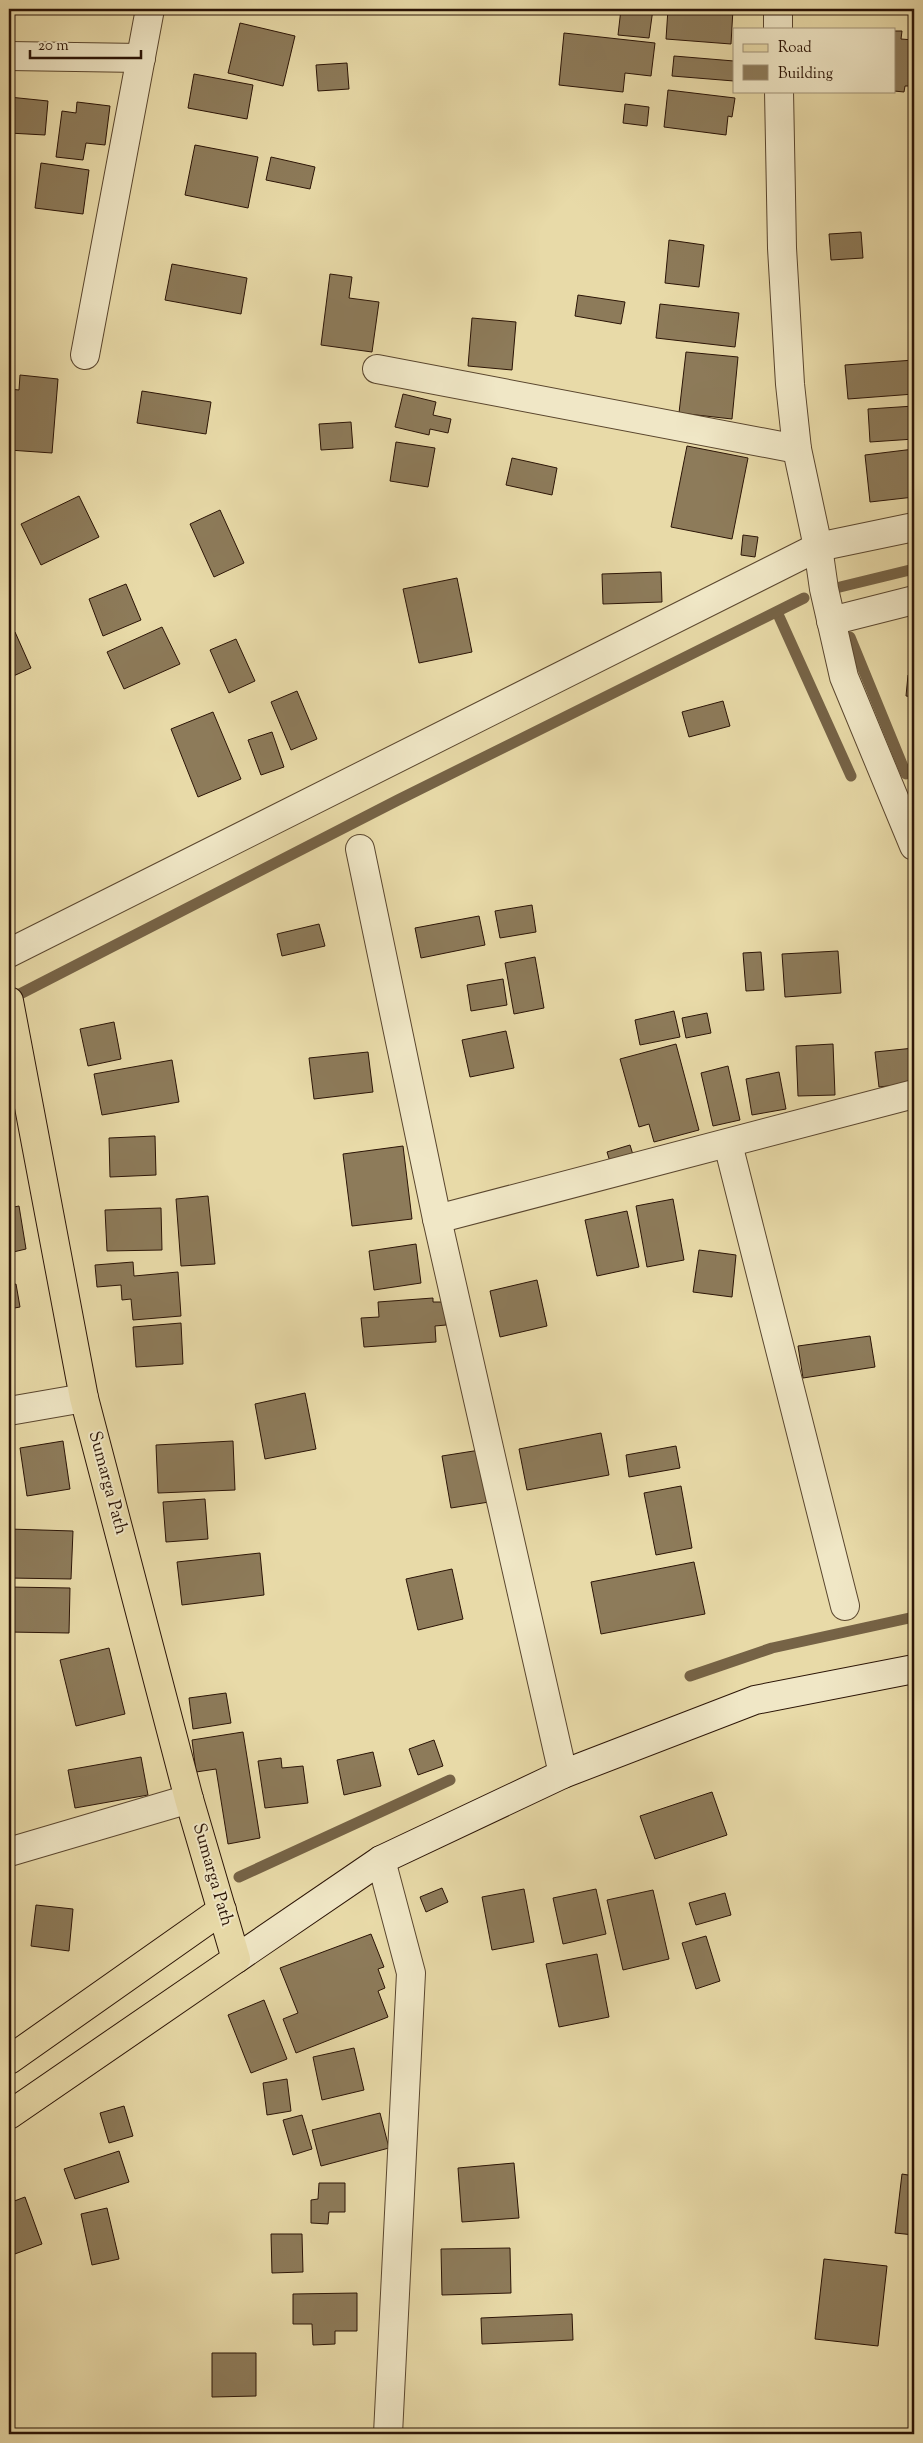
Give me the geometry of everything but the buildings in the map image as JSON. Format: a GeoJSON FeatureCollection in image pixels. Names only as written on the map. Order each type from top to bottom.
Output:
{"type":"FeatureCollection","features":[{"type":"Feature","properties":{"kind":"main road","name":"Sumarga Path"},"geometry":{"type":"LineString","coordinates":[[9,1001],[84,1398],[190,1799],[236,1959]]}},
{"type":"Feature","properties":{"kind":"main road"},"geometry":{"type":"LineString","coordinates":[[9,2060],[222,1910]]}},
{"type":"Feature","properties":{"kind":"main road"},"geometry":{"type":"LineString","coordinates":[[9,2115],[236,1959]]}},
{"type":"Feature","properties":{"kind":"street"},"geometry":{"type":"LineString","coordinates":[[85,356],[150,9]]}},
{"type":"Feature","properties":{"kind":"street"},"geometry":{"type":"LineString","coordinates":[[778,9],[778,28]]}},
{"type":"Feature","properties":{"kind":"street"},"geometry":{"type":"LineString","coordinates":[[9,56],[141,58]]}},
{"type":"Feature","properties":{"kind":"street"},"geometry":{"type":"LineString","coordinates":[[779,92],[782,248],[790,384],[797,449],[844,677],[914,846]]}},
{"type":"Feature","properties":{"kind":"street"},"geometry":{"type":"LineString","coordinates":[[377,369],[797,449]]}},
{"type":"Feature","properties":{"kind":"street"},"geometry":{"type":"LineString","coordinates":[[9,953],[818,547],[914,527]]}},
{"type":"Feature","properties":{"kind":"street"},"geometry":{"type":"LineString","coordinates":[[831,621],[914,600]]}},
{"type":"Feature","properties":{"kind":"street"},"geometry":{"type":"LineString","coordinates":[[360,849],[437,1219],[564,1774]]}},
{"type":"Feature","properties":{"kind":"street"},"geometry":{"type":"LineString","coordinates":[[437,1219],[914,1094]]}},
{"type":"Feature","properties":{"kind":"street"},"geometry":{"type":"LineString","coordinates":[[728,1144],[845,1606]]}},
{"type":"Feature","properties":{"kind":"street"},"geometry":{"type":"LineString","coordinates":[[9,1411],[84,1398]]}},
{"type":"Feature","properties":{"kind":"street"},"geometry":{"type":"LineString","coordinates":[[236,1959],[380,1860],[564,1774],[755,1700],[914,1669]]}},
{"type":"Feature","properties":{"kind":"street"},"geometry":{"type":"LineString","coordinates":[[9,1852],[190,1799]]}},
{"type":"Feature","properties":{"kind":"street"},"geometry":{"type":"LineString","coordinates":[[380,1860],[411,1973],[388,2434]]}},
{"type":"Feature","properties":{"kind":"waterway"},"geometry":{"type":"LineString","coordinates":[[840,587],[914,569]]}},
{"type":"Feature","properties":{"kind":"waterway"},"geometry":{"type":"LineString","coordinates":[[16,996],[398,800],[804,598]]}},
{"type":"Feature","properties":{"kind":"waterway"},"geometry":{"type":"LineString","coordinates":[[777,612],[851,776]]}},
{"type":"Feature","properties":{"kind":"waterway"},"geometry":{"type":"LineString","coordinates":[[850,637],[906,774]]}},
{"type":"Feature","properties":{"kind":"waterway"},"geometry":{"type":"LineString","coordinates":[[690,1676],[772,1648],[914,1617]]}},
{"type":"Feature","properties":{"kind":"waterway"},"geometry":{"type":"LineString","coordinates":[[239,1877],[450,1780]]}}]}
